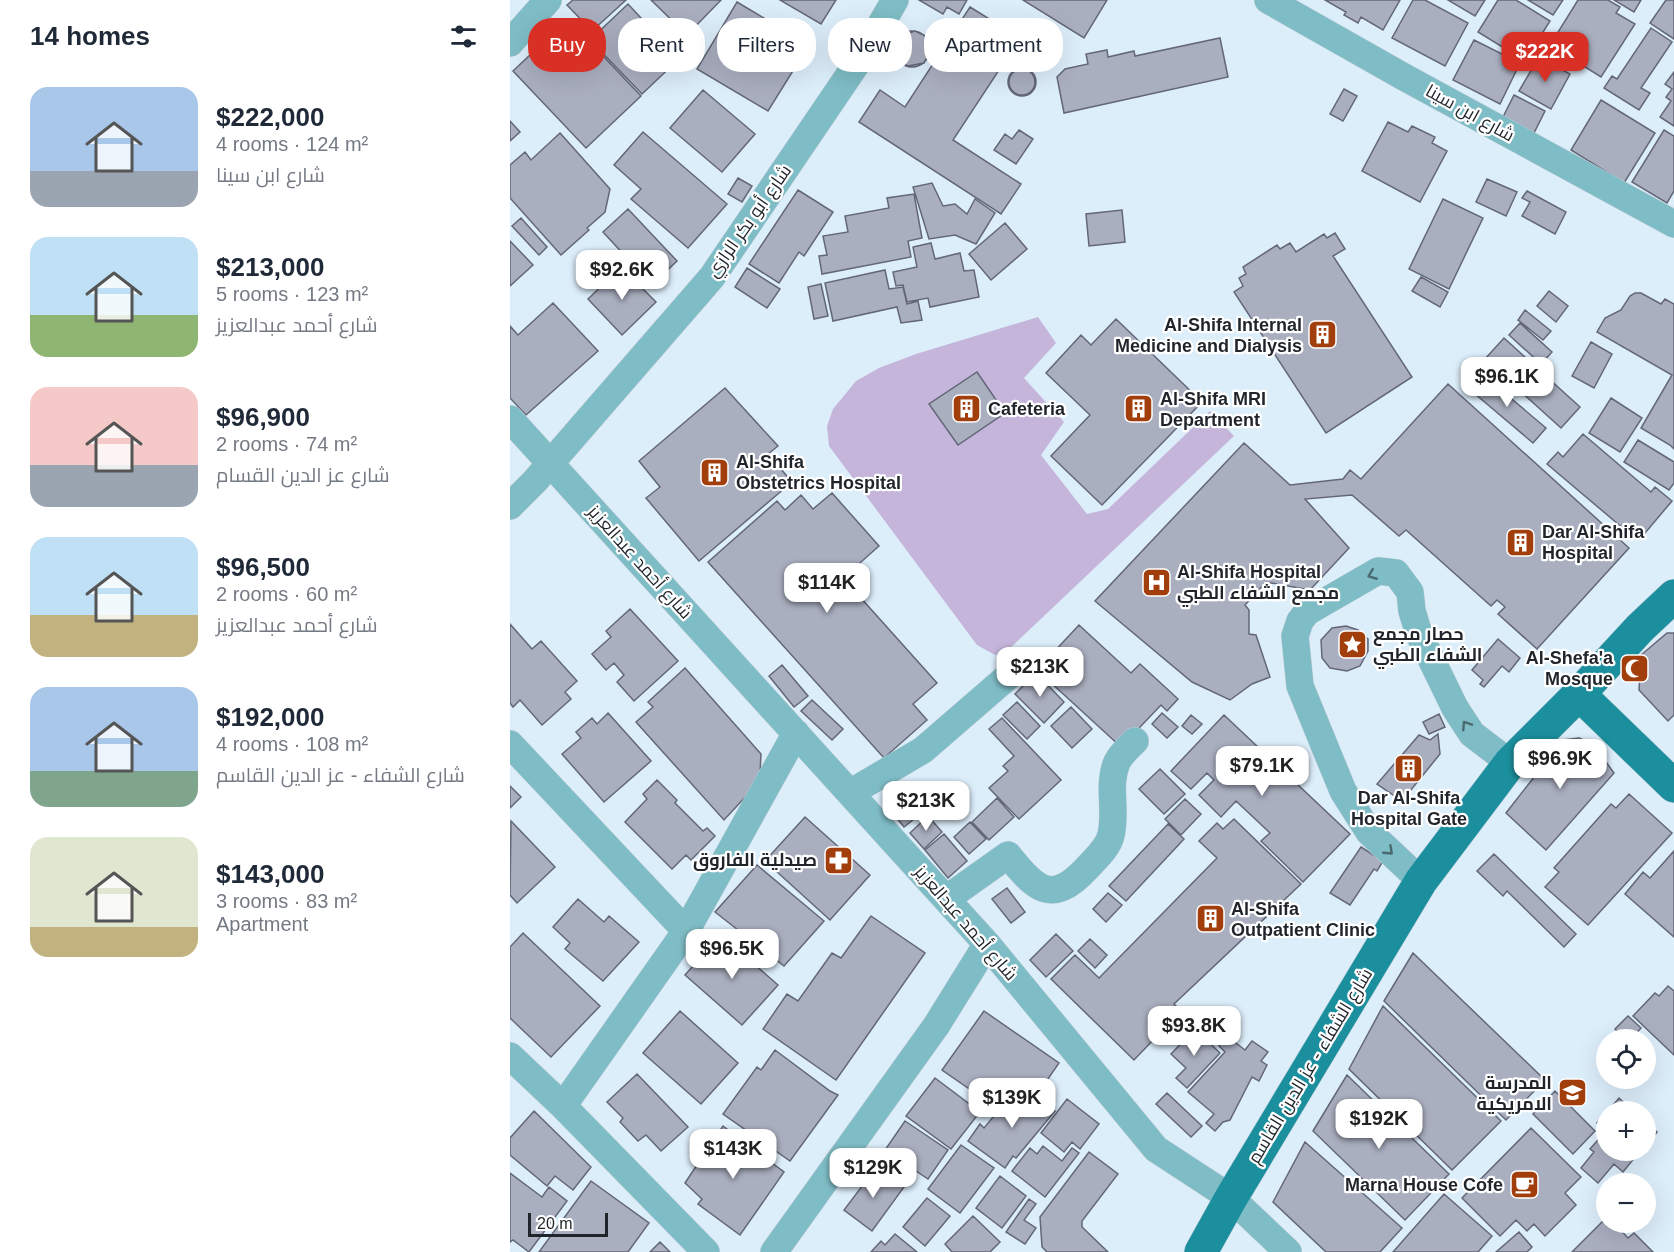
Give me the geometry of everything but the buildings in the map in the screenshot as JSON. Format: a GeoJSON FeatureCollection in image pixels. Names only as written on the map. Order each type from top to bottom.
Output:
{"type":"FeatureCollection","features":[{"type":"Feature","properties":{"kind":"main road","name":"شارع الشفاء - عز الدين القاسم"},"geometry":{"type":"LineString","coordinates":[[1201,1252],[1421,881],[1510,763],[1579,694],[1640,628],[1674,596]]}},
{"type":"Feature","properties":{"kind":"main road"},"geometry":{"type":"LineString","coordinates":[[1579,694],[1674,786]]}},
{"type":"Feature","properties":{"kind":"street"},"geometry":{"type":"LineString","coordinates":[[510,43],[548,0]]}},
{"type":"Feature","properties":{"kind":"street","name":"شارع أبو بكر الرازي"},"geometry":{"type":"LineString","coordinates":[[510,506],[712,277],[866,50],[895,0]]}},
{"type":"Feature","properties":{"kind":"street","name":"شارع ابن سينا"},"geometry":{"type":"LineString","coordinates":[[1268,0],[1674,224]]}},
{"type":"Feature","properties":{"kind":"street","name":"شارع أحمد عبدالعزيز"},"geometry":{"type":"LineString","coordinates":[[510,419],[987,944],[1156,1149],[1231,1198],[1288,1252]]}},
{"type":"Feature","properties":{"kind":"street"},"geometry":{"type":"LineString","coordinates":[[1421,881],[1369,832],[1343,790],[1300,686],[1295,636],[1300,621],[1307,612],[1378,571],[1396,573],[1410,592],[1412,611],[1419,634],[1455,708],[1472,734],[1510,763]]}},
{"type":"Feature","properties":{"kind":"street"},"geometry":{"type":"LineString","coordinates":[[850,793],[923,750],[1020,666]]}},
{"type":"Feature","properties":{"kind":"street"},"geometry":{"type":"LineString","coordinates":[[563,1106],[686,931],[796,733]]}},
{"type":"Feature","properties":{"kind":"street"},"geometry":{"type":"LineString","coordinates":[[946,899],[1008,855],[1025,876],[1037,886],[1048,890],[1062,889],[1078,878],[1103,851],[1111,835],[1112,781],[1118,760],[1135,741]]}},
{"type":"Feature","properties":{"kind":"street"},"geometry":{"type":"LineString","coordinates":[[510,744],[686,931]]}},
{"type":"Feature","properties":{"kind":"street"},"geometry":{"type":"LineString","coordinates":[[774,1252],[936,1026],[987,944]]}},
{"type":"Feature","properties":{"kind":"street"},"geometry":{"type":"LineString","coordinates":[[510,1056],[563,1106],[705,1252]]}},
{"type":"Feature","properties":{"kind":"shaded area"},"geometry":{"type":"Polygon","coordinates":[[[1038,317],[1056,343],[1024,378],[1064,422],[1041,455],[1087,514],[1108,509],[1210,411],[1234,436],[1007,651],[995,655],[977,645],[829,446],[827,426],[833,409],[856,381],[879,368],[916,354],[1038,317]]]}},
{"type":"Feature","properties":{"kind":"place","name":"Al-Shifa Internal Medicine and Dialysis"},"geometry":{"type":"Point","coordinates":[1323,335]}},
{"type":"Feature","properties":{"kind":"place","name":"Cafeteria"},"geometry":{"type":"Point","coordinates":[967,409]}},
{"type":"Feature","properties":{"kind":"place","name":"Al-Shifa MRI Department"},"geometry":{"type":"Point","coordinates":[1139,409]}},
{"type":"Feature","properties":{"kind":"place","name":"Al-Shifa Obstetrics Hospital"},"geometry":{"type":"Point","coordinates":[715,472]}},
{"type":"Feature","properties":{"kind":"place","name":"Dar Al-Shifa Hospital"},"geometry":{"type":"Point","coordinates":[1521,542]}},
{"type":"Feature","properties":{"kind":"place","name":"Al-Shifa Hospital مجمع الشفاء الطبي"},"geometry":{"type":"Point","coordinates":[1156,582]}},
{"type":"Feature","properties":{"kind":"place","name":"حصار مجمع الشفاء الطبي"},"geometry":{"type":"Point","coordinates":[1352,644]}},
{"type":"Feature","properties":{"kind":"place","name":"Al-Shefa'a Mosque"},"geometry":{"type":"Point","coordinates":[1634,668]}},
{"type":"Feature","properties":{"kind":"place","name":"Dar Al-Shifa Hospital Gate"},"geometry":{"type":"Point","coordinates":[1409,769]}},
{"type":"Feature","properties":{"kind":"place","name":"صيدلية الفاروق"},"geometry":{"type":"Point","coordinates":[838,860]}},
{"type":"Feature","properties":{"kind":"place","name":"Al-Shifa Outpatient Clinic"},"geometry":{"type":"Point","coordinates":[1210,919]}},
{"type":"Feature","properties":{"kind":"place","name":"المدرسة الامريكية"},"geometry":{"type":"Point","coordinates":[1573,1093]}},
{"type":"Feature","properties":{"kind":"place","name":"Marna House Cofe"},"geometry":{"type":"Point","coordinates":[1524,1185]}}]}
